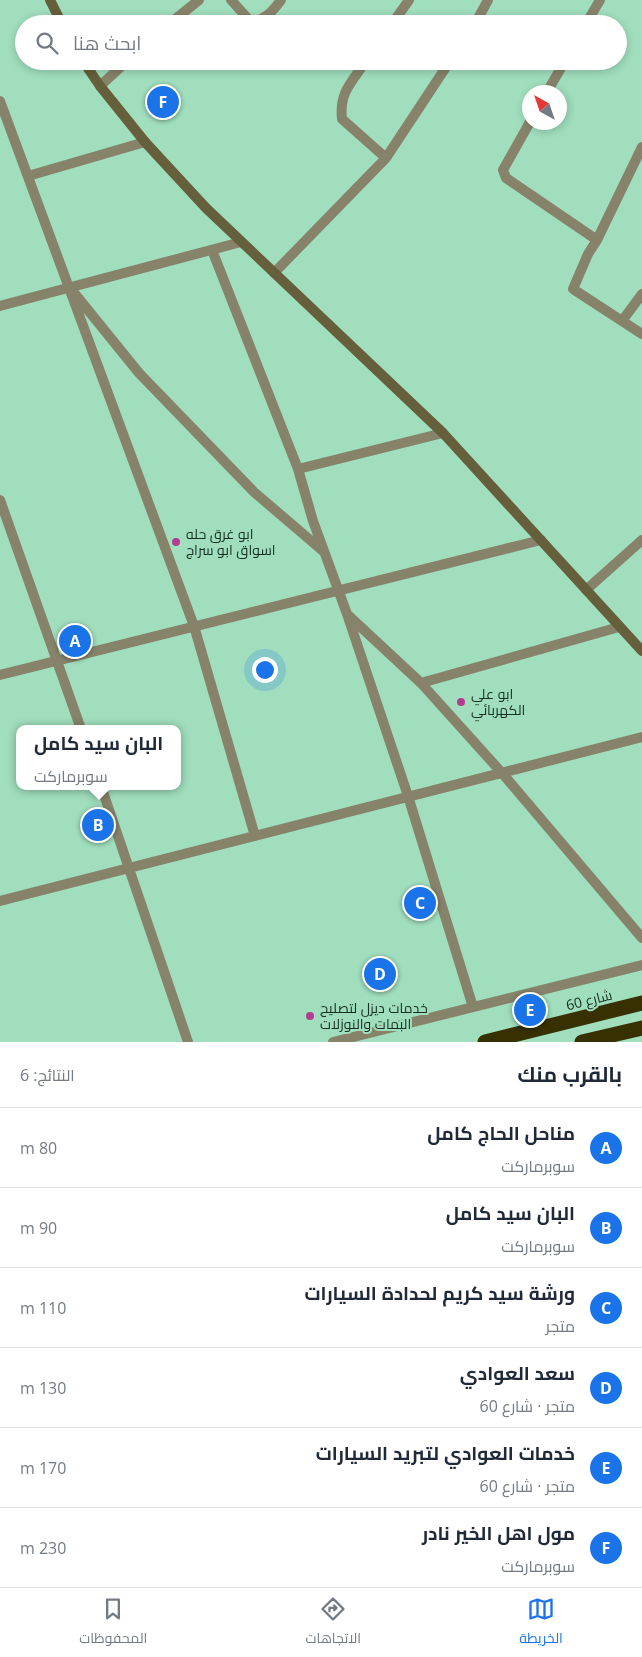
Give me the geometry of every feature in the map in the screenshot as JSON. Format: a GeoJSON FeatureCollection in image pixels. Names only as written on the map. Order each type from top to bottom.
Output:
{"type":"FeatureCollection","features":[{"type":"Feature","properties":{"kind":"highway","name":"شارع 60"},"geometry":{"type":"LineString","coordinates":[[485,1042],[642,1003]]}},
{"type":"Feature","properties":{"kind":"highway"},"geometry":{"type":"LineString","coordinates":[[582,1042],[642,1028]]}},
{"type":"Feature","properties":{"kind":"street"},"geometry":{"type":"LineString","coordinates":[[50,0],[58,15]]}},
{"type":"Feature","properties":{"kind":"street"},"geometry":{"type":"LineString","coordinates":[[180,15],[198,0]]}},
{"type":"Feature","properties":{"kind":"street"},"geometry":{"type":"LineString","coordinates":[[231,0],[245,15]]}},
{"type":"Feature","properties":{"kind":"street"},"geometry":{"type":"LineString","coordinates":[[267,15],[281,0]]}},
{"type":"Feature","properties":{"kind":"street"},"geometry":{"type":"LineString","coordinates":[[398,15],[409,0]]}},
{"type":"Feature","properties":{"kind":"street"},"geometry":{"type":"LineString","coordinates":[[480,15],[488,0]]}},
{"type":"Feature","properties":{"kind":"street"},"geometry":{"type":"LineString","coordinates":[[591,15],[600,0]]}},
{"type":"Feature","properties":{"kind":"street"},"geometry":{"type":"LineString","coordinates":[[89,70],[145,142],[206,208],[443,433],[642,651]]}},
{"type":"Feature","properties":{"kind":"street"},"geometry":{"type":"LineString","coordinates":[[100,86],[118,70]]}},
{"type":"Feature","properties":{"kind":"street"},"geometry":{"type":"LineString","coordinates":[[360,70],[345,92],[341,104],[342,119],[386,158]]}},
{"type":"Feature","properties":{"kind":"street"},"geometry":{"type":"LineString","coordinates":[[274,273],[386,158],[444,70]]}},
{"type":"Feature","properties":{"kind":"street"},"geometry":{"type":"LineString","coordinates":[[551,85],[560,70]]}},
{"type":"Feature","properties":{"kind":"street"},"geometry":{"type":"LineString","coordinates":[[0,101],[194,626],[255,836]]}},
{"type":"Feature","properties":{"kind":"street"},"geometry":{"type":"LineString","coordinates":[[526,130],[503,170],[506,178],[597,240]]}},
{"type":"Feature","properties":{"kind":"street"},"geometry":{"type":"LineString","coordinates":[[28,176],[145,142]]}},
{"type":"Feature","properties":{"kind":"street"},"geometry":{"type":"LineString","coordinates":[[642,147],[597,240],[588,254],[573,289],[642,334]]}},
{"type":"Feature","properties":{"kind":"street"},"geometry":{"type":"LineString","coordinates":[[0,306],[241,242]]}},
{"type":"Feature","properties":{"kind":"street"},"geometry":{"type":"LineString","coordinates":[[212,250],[298,469],[313,521],[347,614],[408,796],[473,1007]]}},
{"type":"Feature","properties":{"kind":"street"},"geometry":{"type":"LineString","coordinates":[[69,288],[139,373],[254,492],[324,552]]}},
{"type":"Feature","properties":{"kind":"street"},"geometry":{"type":"LineString","coordinates":[[622,321],[642,294]]}},
{"type":"Feature","properties":{"kind":"street"},"geometry":{"type":"LineString","coordinates":[[298,469],[443,433]]}},
{"type":"Feature","properties":{"kind":"street"},"geometry":{"type":"LineString","coordinates":[[0,500],[80,725]]}},
{"type":"Feature","properties":{"kind":"street"},"geometry":{"type":"LineString","coordinates":[[0,675],[541,540]]}},
{"type":"Feature","properties":{"kind":"street"},"geometry":{"type":"LineString","coordinates":[[586,590],[642,540]]}},
{"type":"Feature","properties":{"kind":"street"},"geometry":{"type":"LineString","coordinates":[[347,614],[421,683],[502,773],[642,938]]}},
{"type":"Feature","properties":{"kind":"street"},"geometry":{"type":"LineString","coordinates":[[421,683],[619,627]]}},
{"type":"Feature","properties":{"kind":"street"},"geometry":{"type":"LineString","coordinates":[[0,902],[408,796],[642,738]]}},
{"type":"Feature","properties":{"kind":"street"},"geometry":{"type":"LineString","coordinates":[[102,790],[188,1042]]}},
{"type":"Feature","properties":{"kind":"street"},"geometry":{"type":"LineString","coordinates":[[333,1042],[642,965]]}},
{"type":"Feature","properties":{"kind":"place","name":"مول اهل الخير نادر"},"geometry":{"type":"Point","coordinates":[163,102]}},
{"type":"Feature","properties":{"kind":"place","name":"ابو غرق حله اسواق ابو سراج"},"geometry":{"type":"Point","coordinates":[176,542]}},
{"type":"Feature","properties":{"kind":"place","name":"مناحل الحاج كامل"},"geometry":{"type":"Point","coordinates":[75,641]}},
{"type":"Feature","properties":{"kind":"place","name":"ابو علي الكهربائي"},"geometry":{"type":"Point","coordinates":[461,702]}},
{"type":"Feature","properties":{"kind":"place","name":"البان سيد كامل"},"geometry":{"type":"Point","coordinates":[98,825]}},
{"type":"Feature","properties":{"kind":"place","name":"ورشة سيد كريم لحدادة السيارات"},"geometry":{"type":"Point","coordinates":[420,903]}},
{"type":"Feature","properties":{"kind":"place","name":"سعد العوادي"},"geometry":{"type":"Point","coordinates":[380,974]}},
{"type":"Feature","properties":{"kind":"place","name":"خدمات العوادي لتبريد السيارات"},"geometry":{"type":"Point","coordinates":[530,1010]}},
{"type":"Feature","properties":{"kind":"place","name":"خدمات ديزل لتصليح البمات والنوزلات"},"geometry":{"type":"Point","coordinates":[310,1016]}}]}
